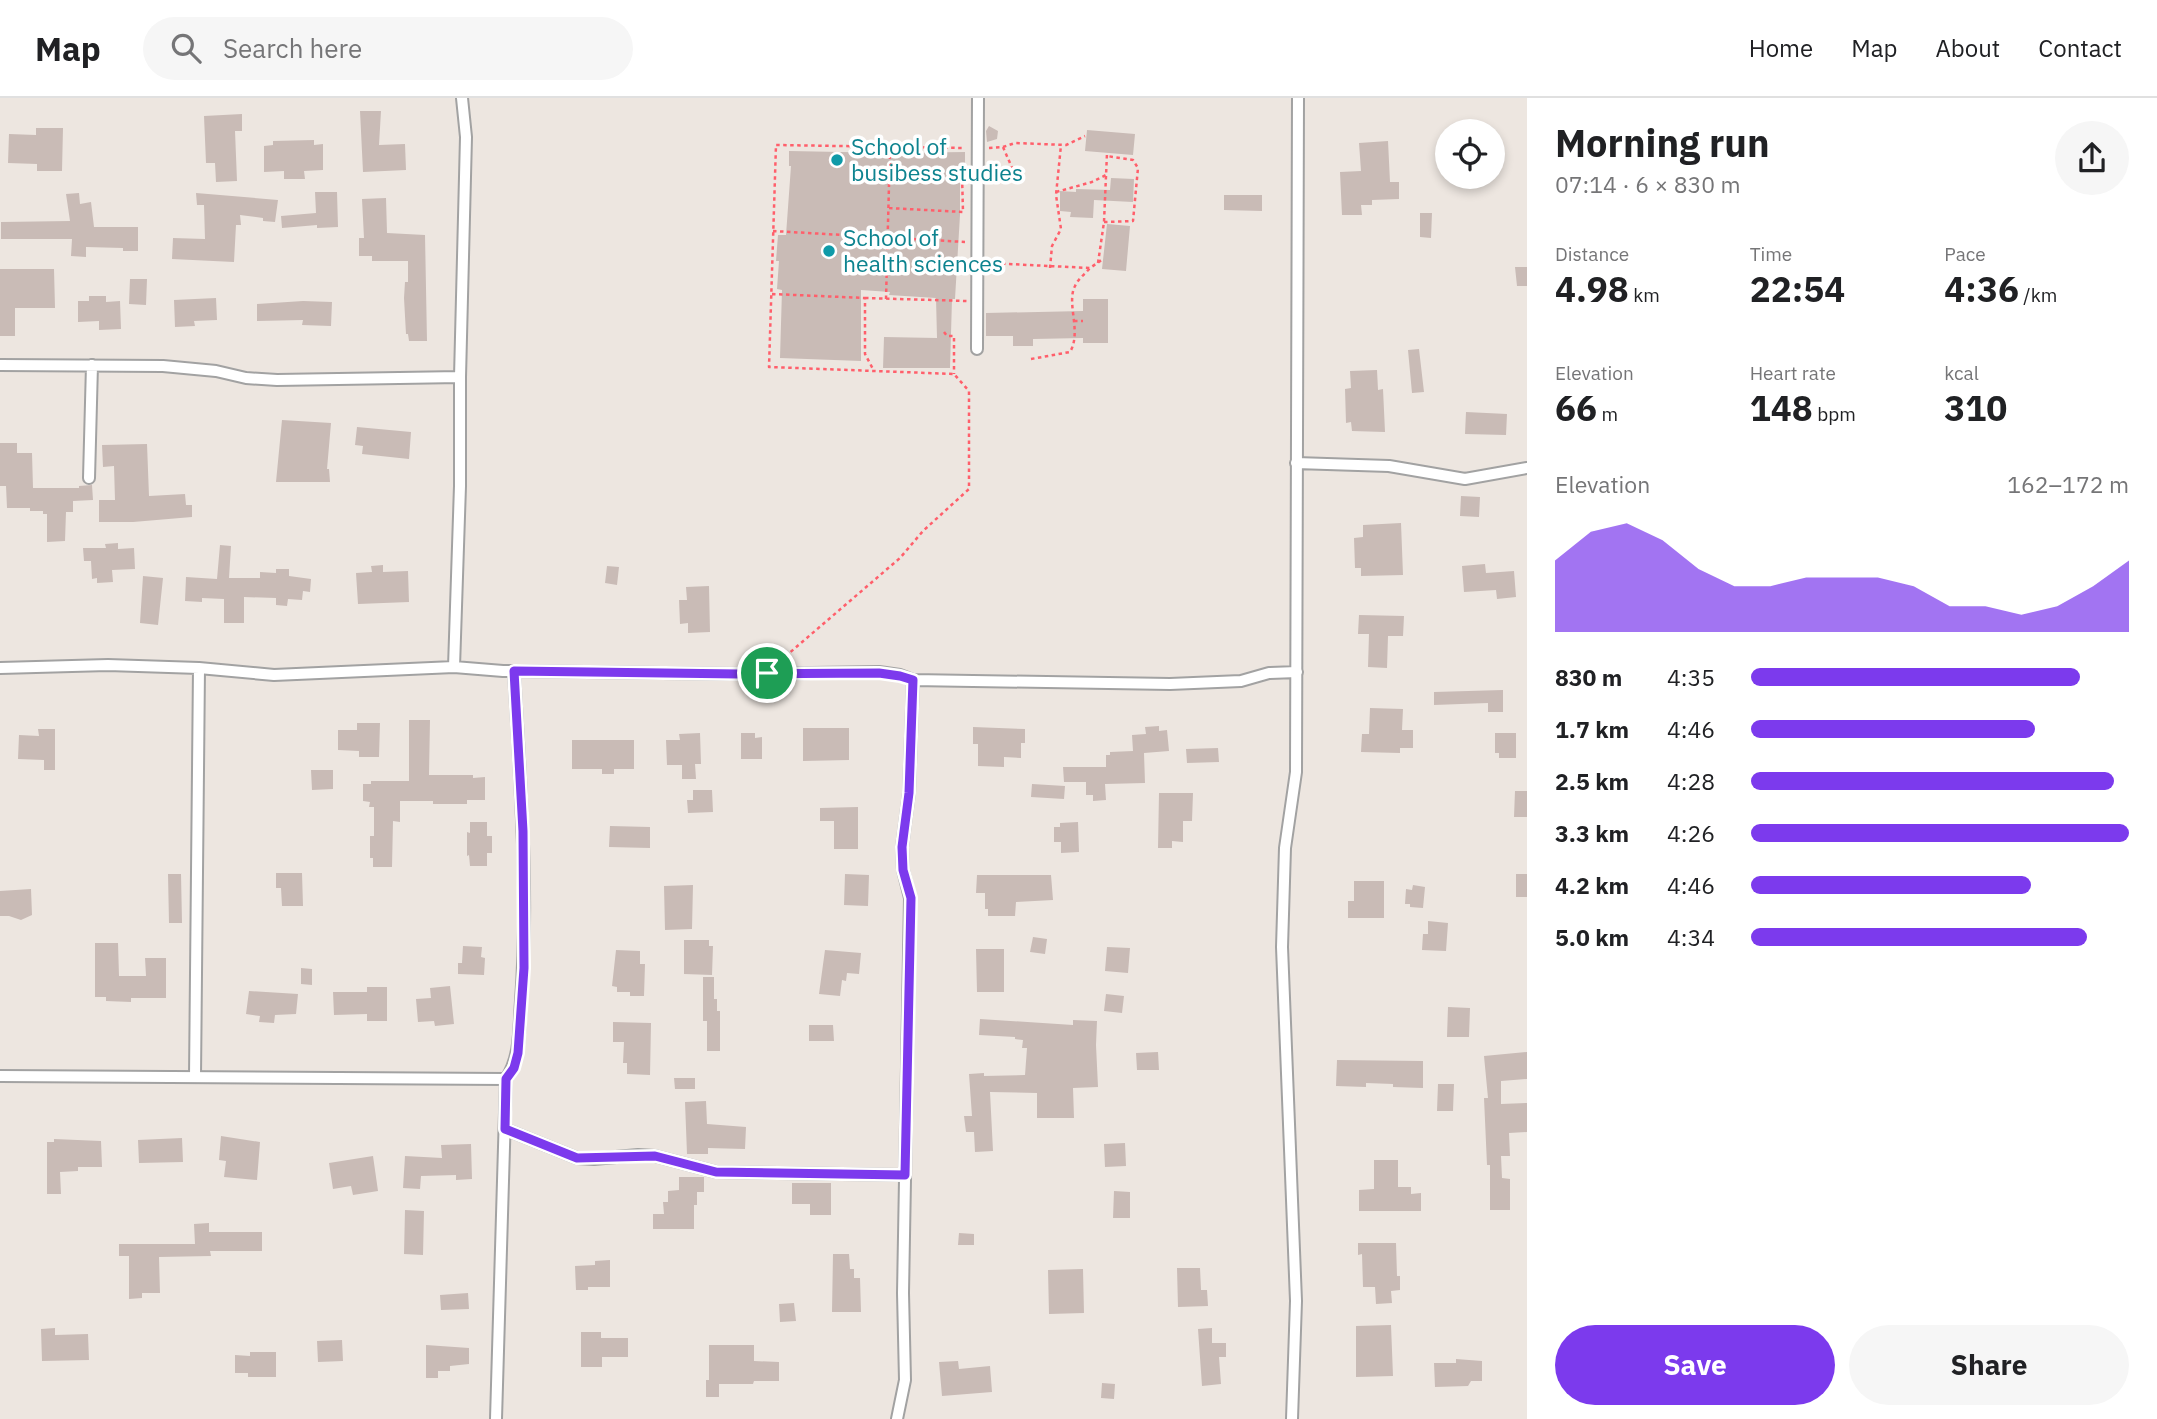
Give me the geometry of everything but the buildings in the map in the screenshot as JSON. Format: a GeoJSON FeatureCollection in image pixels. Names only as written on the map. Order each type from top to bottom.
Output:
{"type":"FeatureCollection","features":[{"type":"Feature","properties":{"kind":"street"},"geometry":{"type":"LineString","coordinates":[[454,667],[466,137],[462,98]]}},
{"type":"Feature","properties":{"kind":"street"},"geometry":{"type":"LineString","coordinates":[[977,342],[978,98]]}},
{"type":"Feature","properties":{"kind":"street"},"geometry":{"type":"LineString","coordinates":[[1292,1419],[1296,1301],[1282,947],[1285,848],[1296,772],[1298,98]]}},
{"type":"Feature","properties":{"kind":"street"},"geometry":{"type":"LineString","coordinates":[[0,365],[163,366],[216,371],[246,379],[277,380],[460,377]]}},
{"type":"Feature","properties":{"kind":"street"},"geometry":{"type":"LineString","coordinates":[[89,478],[92,365]]}},
{"type":"Feature","properties":{"kind":"street"},"geometry":{"type":"LineString","coordinates":[[1296,463],[1389,466],[1465,479],[1527,468]]}},
{"type":"Feature","properties":{"kind":"street"},"geometry":{"type":"LineString","coordinates":[[0,668],[108,665],[199,668],[274,675],[454,667],[514,671],[879,673],[913,680],[1170,684],[1241,681],[1269,673],[1297,672]]}},
{"type":"Feature","properties":{"kind":"street"},"geometry":{"type":"LineString","coordinates":[[195,1077],[199,668]]}},
{"type":"Feature","properties":{"kind":"street"},"geometry":{"type":"LineString","coordinates":[[496,1419],[506,1079],[514,1068],[518,1053],[524,968],[523,831],[514,671]]}},
{"type":"Feature","properties":{"kind":"street"},"geometry":{"type":"LineString","coordinates":[[897,1419],[905,1380],[903,1293],[911,898],[903,870],[902,847],[909,793],[913,680]]}},
{"type":"Feature","properties":{"kind":"street"},"geometry":{"type":"LineString","coordinates":[[0,1076],[506,1079]]}},
{"type":"Feature","properties":{"kind":"street"},"geometry":{"type":"LineString","coordinates":[[505,1129],[577,1158],[655,1156],[716,1172],[905,1175]]}},
{"type":"Feature","properties":{"kind":"path"},"geometry":{"type":"LineString","coordinates":[[954,374],[769,367],[776,145],[978,149],[1003,147],[1014,143],[1066,145],[1084,136]]}},
{"type":"Feature","properties":{"kind":"path"},"geometry":{"type":"LineString","coordinates":[[1050,268],[1052,246],[1061,229],[1056,192],[1061,144]]}},
{"type":"Feature","properties":{"kind":"path"},"geometry":{"type":"LineString","coordinates":[[886,299],[890,147]]}},
{"type":"Feature","properties":{"kind":"path"},"geometry":{"type":"LineString","coordinates":[[1003,147],[1013,170]]}},
{"type":"Feature","properties":{"kind":"path"},"geometry":{"type":"LineString","coordinates":[[1098,263],[1104,222],[1107,155],[1133,160],[1138,168],[1133,221],[1104,222]]}},
{"type":"Feature","properties":{"kind":"path"},"geometry":{"type":"LineString","coordinates":[[888,208],[963,212],[962,175],[970,175]]}},
{"type":"Feature","properties":{"kind":"path"},"geometry":{"type":"LineString","coordinates":[[1056,192],[1092,182],[1106,175]]}},
{"type":"Feature","properties":{"kind":"path"},"geometry":{"type":"LineString","coordinates":[[773,231],[978,243]]}},
{"type":"Feature","properties":{"kind":"path"},"geometry":{"type":"LineString","coordinates":[[1031,359],[1070,352],[1075,344],[1072,293],[1076,283],[1103,259]]}},
{"type":"Feature","properties":{"kind":"path"},"geometry":{"type":"LineString","coordinates":[[978,262],[1050,268],[1090,268]]}},
{"type":"Feature","properties":{"kind":"path"},"geometry":{"type":"LineString","coordinates":[[771,294],[977,302]]}},
{"type":"Feature","properties":{"kind":"path"},"geometry":{"type":"LineString","coordinates":[[865,298],[865,354],[873,371]]}},
{"type":"Feature","properties":{"kind":"path"},"geometry":{"type":"LineString","coordinates":[[1074,321],[1083,321]]}},
{"type":"Feature","properties":{"kind":"path"},"geometry":{"type":"LineString","coordinates":[[767,673],[900,558],[923,531],[969,489],[969,391],[954,374],[954,336],[947,336],[944,332]]}},
{"type":"Feature","properties":{"kind":"place","name":"School of busibess studies"},"geometry":{"type":"Point","coordinates":[837,160]}},
{"type":"Feature","properties":{"kind":"place","name":"School of health sciences"},"geometry":{"type":"Point","coordinates":[829,251]}},
{"type":"Feature","properties":{"kind":"route"},"geometry":{"type":"LineString","coordinates":[[514,671],[767,673],[879,673],[913,680],[909,793],[902,847],[903,870],[911,898],[905,1175],[716,1172],[655,1156],[577,1158],[505,1129],[506,1079],[514,1068],[518,1053],[524,968],[523,831],[514,671]]}}]}
